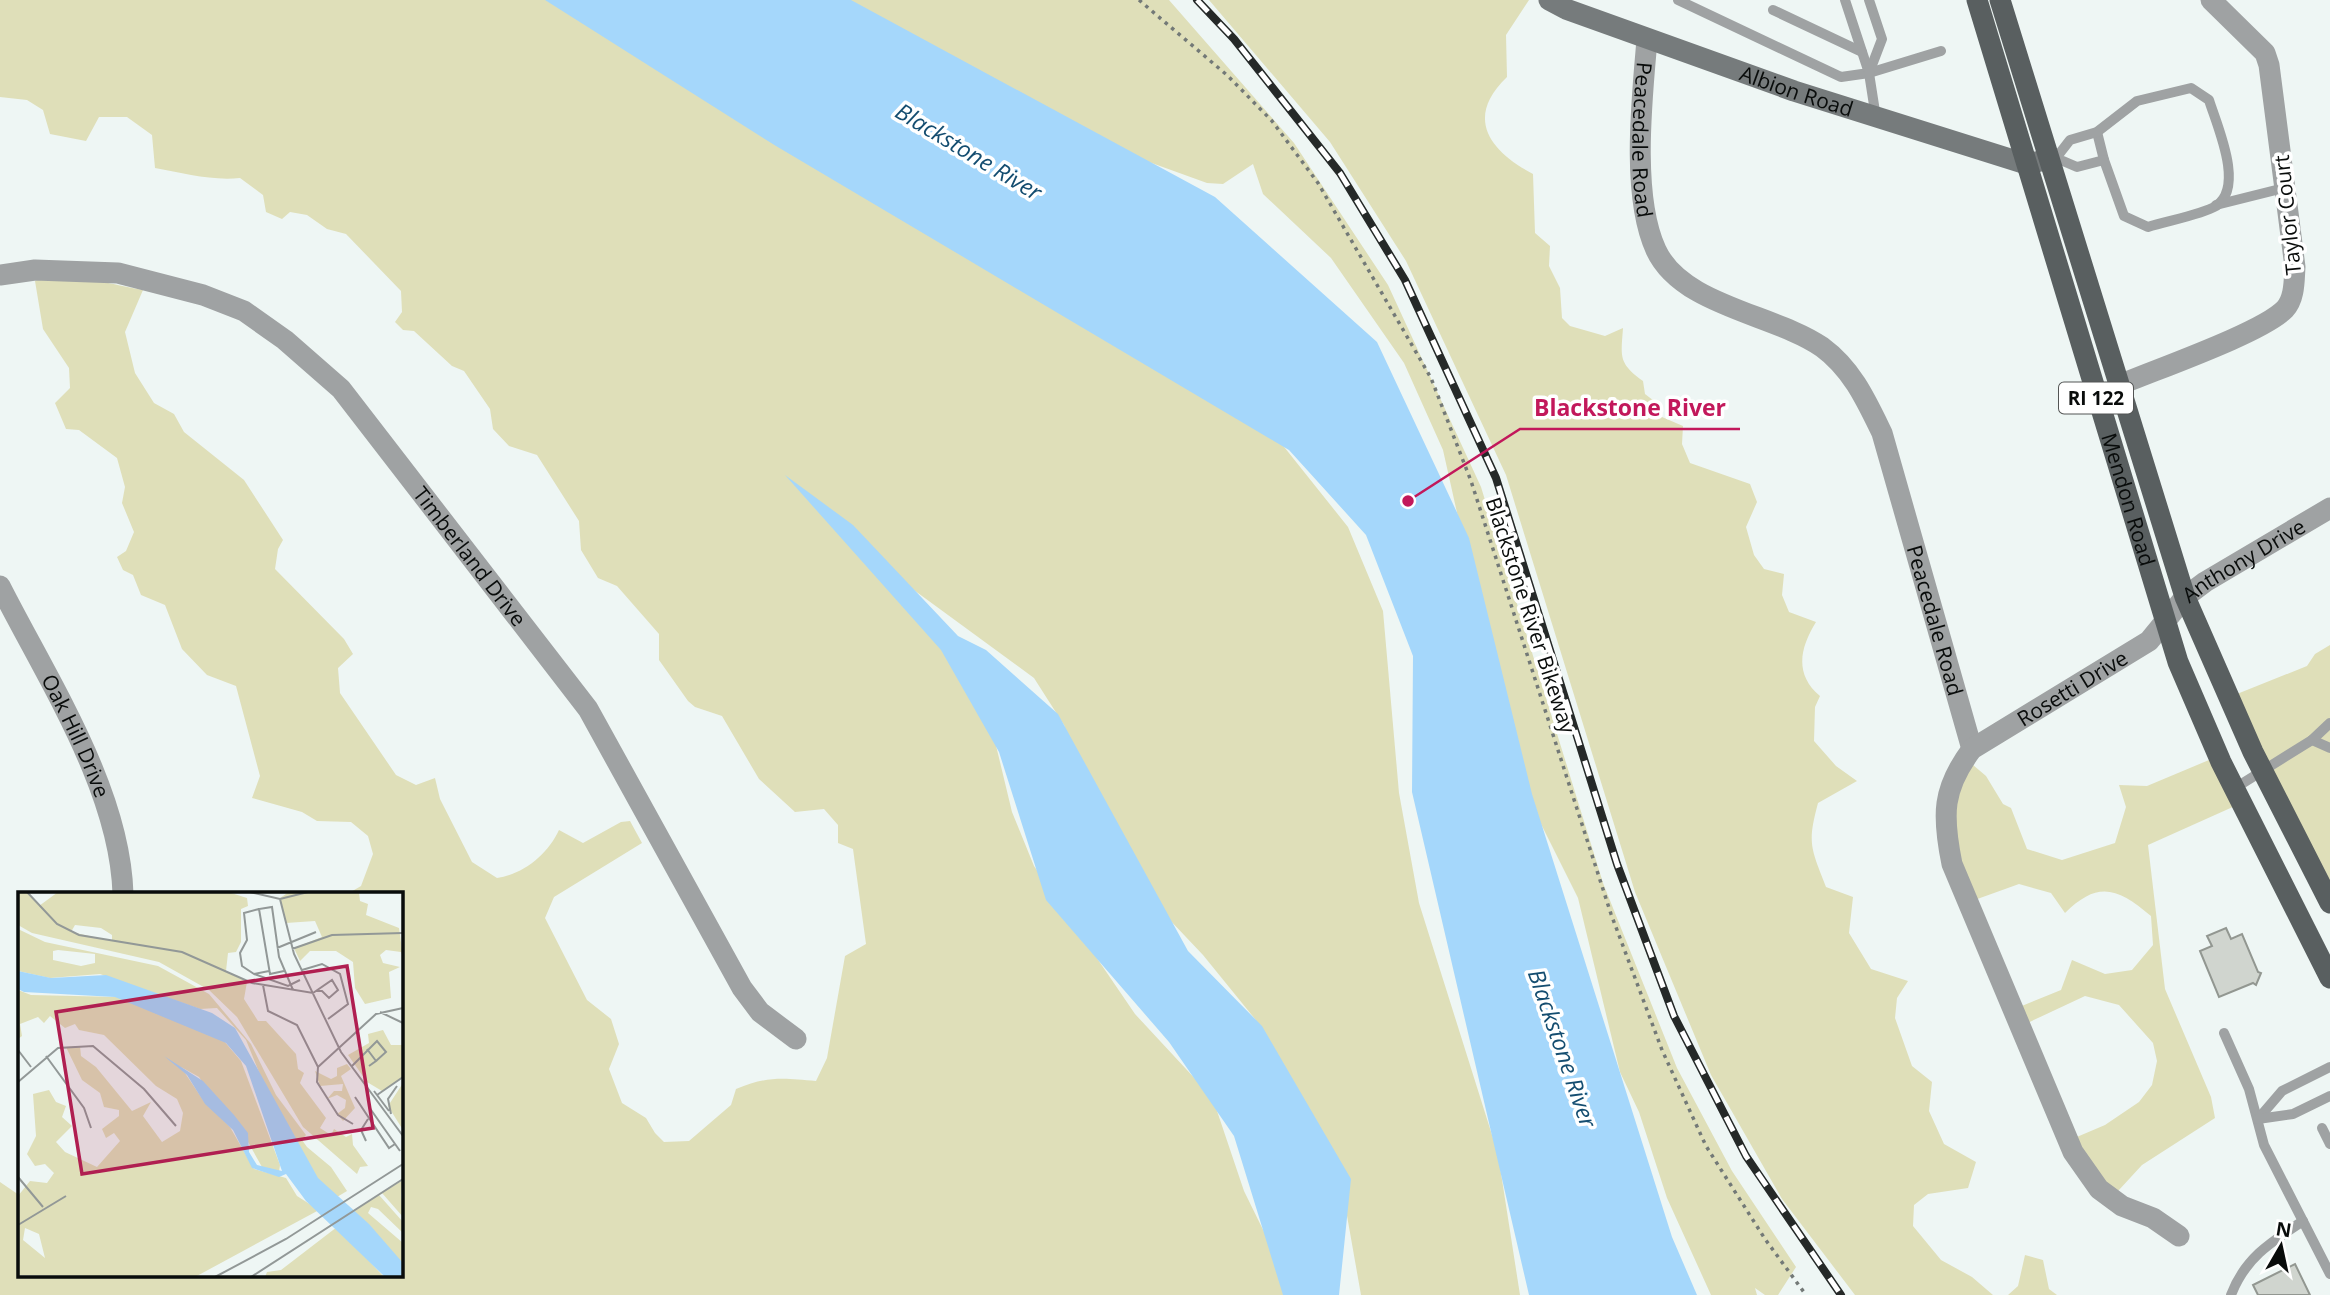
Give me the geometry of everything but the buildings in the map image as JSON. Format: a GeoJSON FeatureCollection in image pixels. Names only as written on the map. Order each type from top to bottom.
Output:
{"type":"FeatureCollection","features":[{"type":"Feature","properties":{"kind":"main road","name":"Mendon Road"},"geometry":{"type":"LineString","coordinates":[[1977,0],[2166,622],[2191,694],[2330,978]]}},
{"type":"Feature","properties":{"kind":"main road","name":"Mendon Road"},"geometry":{"type":"LineString","coordinates":[[2000,0],[2052,159],[2118,386],[2185,597],[2262,771],[2330,903]]}},
{"type":"Feature","properties":{"kind":"street","name":"Albion Road"},"geometry":{"type":"LineString","coordinates":[[1549,0],[1647,40],[1876,118],[2026,164],[2052,159]]}},
{"type":"Feature","properties":{"kind":"street","name":"Taylor Court"},"geometry":{"type":"LineString","coordinates":[[2118,386],[2257,327],[2285,309],[2294,287],[2295,267],[2266,53],[2211,0]]}},
{"type":"Feature","properties":{"kind":"street","name":"Peacedale Road"},"geometry":{"type":"LineString","coordinates":[[1647,40],[1640,157],[1646,222],[1656,252],[1674,274],[1697,291],[1784,327],[1821,347],[1847,369],[1863,393],[1882,433],[1972,749]]}},
{"type":"Feature","properties":{"kind":"street","name":"Timberland Drive"},"geometry":{"type":"LineString","coordinates":[[0,275],[35,270],[106,272],[204,295],[244,311],[275,332],[341,389],[588,709],[742,988],[760,1012],[796,1039]]}},
{"type":"Feature","properties":{"kind":"street","name":"Anthony Drive"},"geometry":{"type":"LineString","coordinates":[[2166,622],[2185,597],[2205,582],[2330,508]]}},
{"type":"Feature","properties":{"kind":"street","name":"Oak Hill Drive"},"geometry":{"type":"LineString","coordinates":[[0,586],[98,778],[115,826],[123,892]]}},
{"type":"Feature","properties":{"kind":"street","name":"Rosetti Drive"},"geometry":{"type":"LineString","coordinates":[[1972,749],[2149,641],[2166,622]]}},
{"type":"Feature","properties":{"kind":"street"},"geometry":{"type":"LineString","coordinates":[[1972,749],[1953,775],[1948,789],[1947,839],[1952,863],[1995,971],[2073,1152],[2083,1169],[2099,1189],[2122,1206],[2153,1218],[2179,1236]]}},
{"type":"Feature","properties":{"kind":"lane"},"geometry":{"type":"LineString","coordinates":[[1678,0],[1841,77],[1869,73],[1941,51]]}},
{"type":"Feature","properties":{"kind":"lane"},"geometry":{"type":"LineString","coordinates":[[1845,0],[1869,73],[1876,118]]}},
{"type":"Feature","properties":{"kind":"lane"},"geometry":{"type":"LineString","coordinates":[[1869,0],[1882,39],[1869,73]]}},
{"type":"Feature","properties":{"kind":"lane"},"geometry":{"type":"LineString","coordinates":[[1773,10],[1862,52]]}},
{"type":"Feature","properties":{"kind":"lane"},"geometry":{"type":"LineString","coordinates":[[2104,160],[2077,167],[2052,159],[2070,140],[2097,132],[2137,101],[2191,88],[2209,100],[2231,174],[2228,190],[2216,205]]}},
{"type":"Feature","properties":{"kind":"lane"},"geometry":{"type":"LineString","coordinates":[[2097,132],[2124,216],[2148,226],[2284,188]]}},
{"type":"Feature","properties":{"kind":"lane"},"geometry":{"type":"LineString","coordinates":[[2235,788],[2312,740],[2330,723]]}},
{"type":"Feature","properties":{"kind":"lane"},"geometry":{"type":"LineString","coordinates":[[2312,740],[2330,748]]}},
{"type":"Feature","properties":{"kind":"lane"},"geometry":{"type":"LineString","coordinates":[[2224,1033],[2249,1089],[2264,1145],[2330,1274]]}},
{"type":"Feature","properties":{"kind":"lane"},"geometry":{"type":"LineString","coordinates":[[2258,1119],[2282,1091],[2330,1067]]}},
{"type":"Feature","properties":{"kind":"lane"},"geometry":{"type":"LineString","coordinates":[[2258,1119],[2293,1114],[2330,1096]]}},
{"type":"Feature","properties":{"kind":"lane"},"geometry":{"type":"LineString","coordinates":[[2322,1128],[2330,1144]]}},
{"type":"Feature","properties":{"kind":"lane"},"geometry":{"type":"LineString","coordinates":[[2231,1295],[2238,1276],[2262,1247],[2303,1221]]}},
{"type":"Feature","properties":{"kind":"path","name":"Blackstone River Bikeway"},"geometry":{"type":"LineString","coordinates":[[1139,0],[1228,76],[1272,121],[1325,194],[1431,378],[1471,481],[1611,914],[1661,1050],[1706,1146],[1765,1239],[1806,1295]]}},
{"type":"Feature","properties":{"kind":"green space"},"geometry":{"type":"Polygon","coordinates":[[[0,0],[569,0],[1273,433],[1348,527],[1383,611],[1399,793],[1419,903],[1498,1154],[1520,1295],[1361,1295],[1340,1176],[1255,1019],[1203,955],[1132,880],[1104,830],[1064,725],[1034,678],[907,585],[976,696],[993,733],[1012,812],[1034,866],[1135,1014],[1199,1083],[1216,1108],[1244,1191],[1275,1254],[1285,1295],[0,1295],[0,1182],[18,1194],[18,1278],[402,1278],[402,892],[351,892],[361,886],[373,854],[368,836],[351,822],[317,821],[302,812],[252,798],[260,776],[236,686],[207,675],[182,649],[165,605],[141,595],[133,575],[123,570],[117,557],[126,551],[134,532],[122,503],[125,487],[117,458],[79,430],[66,429],[55,403],[70,388],[69,368],[43,329],[35,281],[73,277],[143,290],[125,332],[135,373],[154,403],[174,414],[184,432],[244,480],[283,540],[278,549],[275,569],[344,639],[353,654],[338,668],[340,693],[396,775],[416,785],[435,778],[440,799],[472,862],[497,878],[507,876],[542,855],[559,830],[583,843],[621,822],[630,821],[642,843],[554,897],[545,918],[587,1000],[611,1019],[619,1044],[609,1069],[622,1103],[646,1118],[664,1142],[689,1141],[731,1105],[736,1089],[775,1079],[816,1081],[827,1058],[845,956],[866,944],[853,849],[838,843],[838,825],[824,809],[795,812],[759,779],[722,716],[695,707],[688,701],[659,660],[659,634],[617,586],[598,578],[581,550],[579,521],[537,455],[509,446],[493,429],[490,409],[464,371],[452,366],[414,331],[403,330],[395,322],[402,312],[401,291],[346,234],[327,229],[307,215],[290,212],[282,219],[266,212],[263,195],[240,178],[208,177],[155,168],[152,135],[127,117],[99,117],[86,141],[50,134],[43,110],[27,100],[0,97],[0,0]]]}},
{"type":"Feature","properties":{"kind":"green space"},"geometry":{"type":"Polygon","coordinates":[[[827,0],[1169,0],[1294,143],[1388,285],[1481,487],[1603,883],[1677,1068],[1732,1171],[1796,1267],[1778,1295],[1765,1295],[1755,1288],[1757,1295],[1711,1295],[1667,1198],[1639,1112],[1620,1072],[1578,898],[1527,796],[1477,602],[1443,450],[1404,363],[1331,258],[1263,194],[1253,164],[1223,184],[1207,183],[1124,153],[827,0]]]}},
{"type":"Feature","properties":{"kind":"green space"},"geometry":{"type":"Polygon","coordinates":[[[1209,0],[1529,0],[1506,35],[1507,77],[1494,92],[1487,106],[1485,120],[1488,132],[1505,155],[1533,174],[1535,233],[1550,246],[1549,266],[1560,288],[1562,318],[1570,326],[1605,336],[1623,328],[1622,353],[1625,364],[1643,381],[1645,394],[1658,404],[1662,417],[1683,426],[1682,444],[1690,463],[1750,484],[1757,502],[1746,527],[1754,555],[1764,569],[1784,574],[1782,595],[1789,612],[1816,622],[1806,641],[1802,660],[1806,679],[1820,696],[1815,707],[1814,741],[1836,766],[1857,781],[1818,803],[1812,828],[1814,854],[1826,887],[1853,897],[1849,933],[1871,969],[1908,981],[1897,998],[1895,1018],[1912,1066],[1932,1082],[1929,1111],[1944,1144],[1976,1162],[1968,1188],[1928,1194],[1914,1205],[1913,1226],[1941,1260],[1972,1277],[1993,1295],[1855,1295],[1782,1199],[1711,1075],[1635,892],[1506,475],[1406,261],[1330,142],[1209,0]]]}},
{"type":"Feature","properties":{"kind":"green space"},"geometry":{"type":"Polygon","coordinates":[[[2330,645],[2330,910],[2227,698],[2307,666],[2315,654],[2330,645]]]}},
{"type":"Feature","properties":{"kind":"green space"},"geometry":{"type":"Polygon","coordinates":[[[1966,759],[1986,776],[2003,804],[2011,808],[2027,849],[2062,860],[2115,843],[2126,807],[2119,785],[2147,786],[2209,760],[2235,806],[2148,845],[2165,989],[2211,1097],[2215,1118],[2142,1165],[2107,1203],[2065,1142],[2105,1125],[2139,1102],[2152,1085],[2157,1061],[2153,1043],[2119,1005],[2085,996],[2021,1026],[2007,1012],[2061,990],[2072,960],[2105,974],[2132,970],[2153,945],[2151,916],[2128,899],[2108,892],[2088,896],[2065,913],[2051,893],[2019,884],[1969,902],[1942,818],[1966,759]]]}},
{"type":"Feature","properties":{"kind":"green space"},"geometry":{"type":"Polygon","coordinates":[[[2025,1255],[2043,1260],[2049,1289],[2057,1295],[2008,1295],[2018,1286],[2025,1255]]]}},
{"type":"Feature","properties":{"kind":"water"},"geometry":{"type":"Polygon","coordinates":[[[545,0],[851,0],[1215,197],[1377,342],[1469,538],[1532,794],[1672,1237],[1697,1295],[1529,1295],[1412,792],[1413,656],[1366,535],[1289,450],[776,146],[545,0]]]}},
{"type":"Feature","properties":{"kind":"water"},"geometry":{"type":"Polygon","coordinates":[[[785,475],[853,525],[958,636],[986,650],[1058,714],[1188,951],[1262,1026],[1351,1179],[1339,1295],[1283,1295],[1234,1136],[1169,1042],[1046,900],[999,752],[941,650],[785,475]]]}},
{"type":"Feature","properties":{"kind":"railway"},"geometry":{"type":"LineString","coordinates":[[1197,0],[1234,39],[1340,173],[1405,280],[1496,478],[1617,864],[1674,1016],[1746,1156],[1841,1295]]}},
{"type":"Feature","properties":{"kind":"place","name":"Blackstone River"},"geometry":{"type":"Point","coordinates":[1408,501]}}]}
